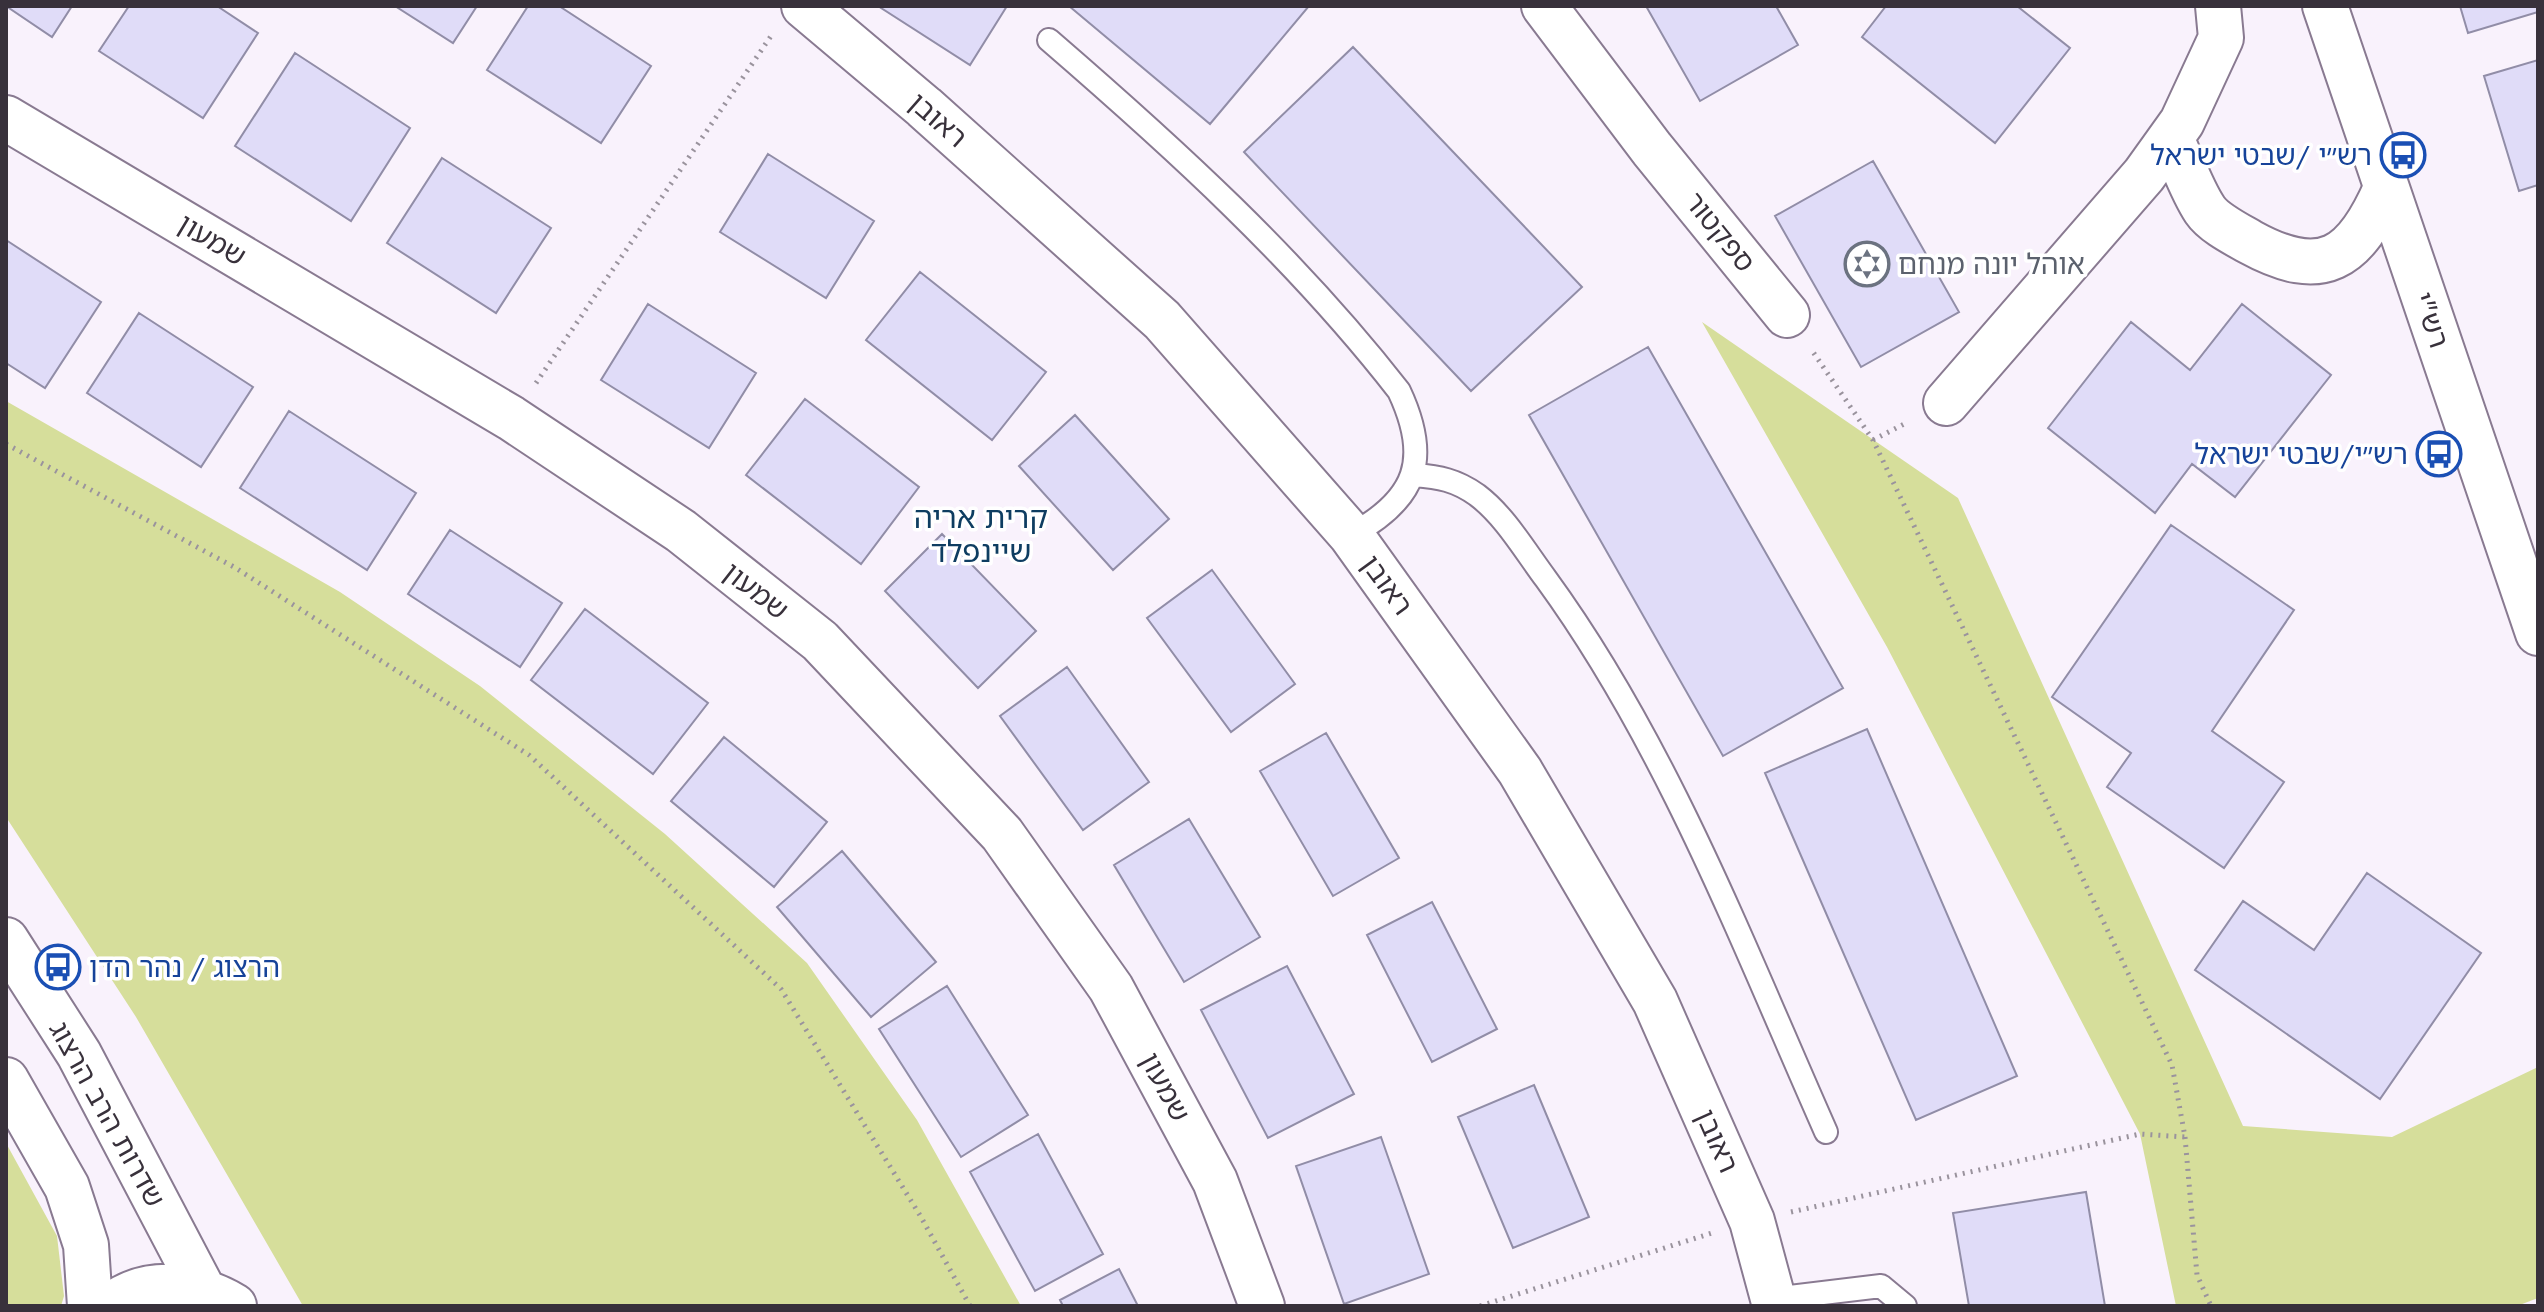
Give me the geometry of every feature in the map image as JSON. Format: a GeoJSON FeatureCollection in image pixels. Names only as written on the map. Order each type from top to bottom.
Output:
{"type":"FeatureCollection","features":[{"type":"Feature","properties":{"kind":"street","name":"ספקטור"},"geometry":{"type":"LineString","coordinates":[[1544,6],[1652,149],[1787,315]]}},
{"type":"Feature","properties":{"kind":"street"},"geometry":{"type":"LineString","coordinates":[[1946,403],[2144,175],[2182,122],[2221,38],[2218,6]]}},
{"type":"Feature","properties":{"kind":"street","name":"רש\"י"},"geometry":{"type":"LineString","coordinates":[[2325,6],[2538,633]]}},
{"type":"Feature","properties":{"kind":"street","name":"ראובן"},"geometry":{"type":"LineString","coordinates":[[789,19],[924,107],[1162,320],[1351,535],[1528,784],[1655,1001],[1752,1221],[1774,1302]]}},
{"type":"Feature","properties":{"kind":"street","name":"שמעון"},"geometry":{"type":"LineString","coordinates":[[6,118],[511,418],[681,531],[820,641],[1002,834],[1111,988],[1215,1181],[1262,1306]]}},
{"type":"Feature","properties":{"kind":"street"},"geometry":{"type":"LineString","coordinates":[[2171,138],[2206,212],[2282,259],[2313,261],[2337,256],[2358,240],[2386,188]]}},
{"type":"Feature","properties":{"kind":"street","name":"שדרות הרב הרצוג"},"geometry":{"type":"LineString","coordinates":[[6,940],[79,1054],[218,1298]]}},
{"type":"Feature","properties":{"kind":"street"},"geometry":{"type":"LineString","coordinates":[[6,1080],[67,1187],[86,1245],[90,1306]]}},
{"type":"Feature","properties":{"kind":"street"},"geometry":{"type":"LineString","coordinates":[[111,1306],[145,1289],[174,1286],[218,1298]]}},
{"type":"Feature","properties":{"kind":"lane"},"geometry":{"type":"LineString","coordinates":[[1049,40],[1164,140],[1247,219],[1378,363],[1399,391],[1412,417],[1417,442],[1415,475],[1401,497],[1375,522],[1351,535]]}},
{"type":"Feature","properties":{"kind":"lane"},"geometry":{"type":"LineString","coordinates":[[1415,475],[1450,478],[1478,496],[1510,530],[1571,614],[1622,699],[1671,793],[1826,1132]]}},
{"type":"Feature","properties":{"kind":"lane"},"geometry":{"type":"LineString","coordinates":[[1774,1302],[1881,1286],[1905,1306]]}},
{"type":"Feature","properties":{"kind":"path"},"geometry":{"type":"LineString","coordinates":[[511,418],[789,19]]}},
{"type":"Feature","properties":{"kind":"path"},"geometry":{"type":"LineString","coordinates":[[1787,315],[1873,440],[2172,1065],[2185,1137],[2197,1275],[2211,1306]]}},
{"type":"Feature","properties":{"kind":"path"},"geometry":{"type":"LineString","coordinates":[[6,444],[234,567],[529,755],[781,989],[921,1217],[970,1306]]}},
{"type":"Feature","properties":{"kind":"path"},"geometry":{"type":"LineString","coordinates":[[1480,1306],[1752,1221],[2140,1134],[2185,1137]]}},
{"type":"Feature","properties":{"kind":"green space"},"geometry":{"type":"Polygon","coordinates":[[[1702,322],[1958,498],[2243,1126],[2392,1137],[2538,1067],[2538,1298],[2517,1306],[2176,1306],[2140,1134],[1887,647],[1702,322]]]}},
{"type":"Feature","properties":{"kind":"green space"},"geometry":{"type":"Polygon","coordinates":[[[6,401],[340,592],[480,686],[665,834],[807,963],[917,1120],[1021,1306],[303,1306],[136,1017],[6,817],[6,401]]]}},
{"type":"Feature","properties":{"kind":"green space"},"geometry":{"type":"Polygon","coordinates":[[[6,1143],[57,1236],[64,1296],[61,1306],[6,1306],[6,1143]]]}},
{"type":"Feature","properties":{"kind":"building"},"geometry":{"type":"Polygon","coordinates":[[[6,6],[72,6],[52,37],[6,6]]]}},
{"type":"Feature","properties":{"kind":"building"},"geometry":{"type":"Polygon","coordinates":[[[129,6],[217,6],[258,33],[203,118],[99,51],[129,6]]]}},
{"type":"Feature","properties":{"kind":"building"},"geometry":{"type":"Polygon","coordinates":[[[395,6],[477,6],[453,43],[395,6]]]}},
{"type":"Feature","properties":{"kind":"building"},"geometry":{"type":"Polygon","coordinates":[[[528,6],[559,6],[651,66],[601,143],[487,70],[528,6]]]}},
{"type":"Feature","properties":{"kind":"building"},"geometry":{"type":"Polygon","coordinates":[[[878,6],[1007,6],[970,65],[878,6]]]}},
{"type":"Feature","properties":{"kind":"building"},"geometry":{"type":"Polygon","coordinates":[[[1069,6],[1309,6],[1210,124],[1069,6]]]}},
{"type":"Feature","properties":{"kind":"building"},"geometry":{"type":"Polygon","coordinates":[[[1646,6],[1776,6],[1798,45],[1700,101],[1646,6]]]}},
{"type":"Feature","properties":{"kind":"building"},"geometry":{"type":"Polygon","coordinates":[[[1886,6],[2017,6],[2070,48],[1995,143],[1862,37],[1886,6]]]}},
{"type":"Feature","properties":{"kind":"building"},"geometry":{"type":"Polygon","coordinates":[[[2460,6],[2538,6],[2538,12],[2468,33],[2460,6]]]}},
{"type":"Feature","properties":{"kind":"building"},"geometry":{"type":"Polygon","coordinates":[[[1353,47],[1582,287],[1471,391],[1244,152],[1353,47]]]}},
{"type":"Feature","properties":{"kind":"building"},"geometry":{"type":"Polygon","coordinates":[[[295,53],[410,128],[351,221],[235,146],[295,53]]]}},
{"type":"Feature","properties":{"kind":"building"},"geometry":{"type":"Polygon","coordinates":[[[2538,60],[2538,185],[2519,191],[2484,76],[2538,60]]]}},
{"type":"Feature","properties":{"kind":"building"},"geometry":{"type":"Polygon","coordinates":[[[768,154],[874,221],[826,298],[720,232],[768,154]]]}},
{"type":"Feature","properties":{"kind":"building"},"geometry":{"type":"Polygon","coordinates":[[[442,158],[551,228],[496,313],[387,243],[442,158]]]}},
{"type":"Feature","properties":{"kind":"building","name":"אוהל יונה מנחם"},"geometry":{"type":"Polygon","coordinates":[[[1873,161],[1959,312],[1861,367],[1775,216],[1873,161]]]}},
{"type":"Feature","properties":{"kind":"building"},"geometry":{"type":"Polygon","coordinates":[[[6,240],[101,302],[45,388],[6,363],[6,240]]]}},
{"type":"Feature","properties":{"kind":"building"},"geometry":{"type":"Polygon","coordinates":[[[920,272],[1046,372],[992,440],[866,340],[920,272]]]}},
{"type":"Feature","properties":{"kind":"building"},"geometry":{"type":"Polygon","coordinates":[[[648,304],[756,373],[709,448],[601,380],[648,304]]]}},
{"type":"Feature","properties":{"kind":"building"},"geometry":{"type":"Polygon","coordinates":[[[2242,304],[2331,375],[2235,497],[2192,464],[2155,513],[2048,428],[2131,322],[2190,370],[2242,304]]]}},
{"type":"Feature","properties":{"kind":"building"},"geometry":{"type":"Polygon","coordinates":[[[139,313],[253,387],[201,467],[87,393],[139,313]]]}},
{"type":"Feature","properties":{"kind":"building"},"geometry":{"type":"Polygon","coordinates":[[[1648,347],[1843,688],[1723,756],[1529,415],[1648,347]]]}},
{"type":"Feature","properties":{"kind":"building"},"geometry":{"type":"Polygon","coordinates":[[[805,399],[919,487],[861,564],[746,475],[805,399]]]}},
{"type":"Feature","properties":{"kind":"building"},"geometry":{"type":"Polygon","coordinates":[[[289,411],[416,493],[367,570],[240,488],[289,411]]]}},
{"type":"Feature","properties":{"kind":"building"},"geometry":{"type":"Polygon","coordinates":[[[1075,415],[1169,519],[1113,570],[1019,466],[1075,415]]]}},
{"type":"Feature","properties":{"kind":"building"},"geometry":{"type":"Polygon","coordinates":[[[2171,525],[2294,610],[2212,731],[2284,782],[2224,868],[2107,787],[2131,753],[2052,697],[2171,525]]]}},
{"type":"Feature","properties":{"kind":"building"},"geometry":{"type":"Polygon","coordinates":[[[450,530],[562,603],[520,667],[408,594],[450,530]]]}},
{"type":"Feature","properties":{"kind":"building"},"geometry":{"type":"Polygon","coordinates":[[[942,534],[1036,631],[978,688],[885,591],[942,534]]]}},
{"type":"Feature","properties":{"kind":"building"},"geometry":{"type":"Polygon","coordinates":[[[1212,570],[1295,684],[1231,732],[1147,618],[1212,570]]]}},
{"type":"Feature","properties":{"kind":"building"},"geometry":{"type":"Polygon","coordinates":[[[585,609],[708,703],[653,774],[531,680],[585,609]]]}},
{"type":"Feature","properties":{"kind":"building"},"geometry":{"type":"Polygon","coordinates":[[[1067,667],[1149,782],[1083,830],[1000,716],[1067,667]]]}},
{"type":"Feature","properties":{"kind":"building"},"geometry":{"type":"Polygon","coordinates":[[[1867,729],[2017,1076],[1916,1120],[1765,773],[1867,729]]]}},
{"type":"Feature","properties":{"kind":"building"},"geometry":{"type":"Polygon","coordinates":[[[1326,733],[1399,858],[1333,896],[1260,771],[1326,733]]]}},
{"type":"Feature","properties":{"kind":"building"},"geometry":{"type":"Polygon","coordinates":[[[724,737],[827,822],[774,887],[671,801],[724,737]]]}},
{"type":"Feature","properties":{"kind":"building"},"geometry":{"type":"Polygon","coordinates":[[[1189,819],[1260,937],[1184,982],[1114,865],[1189,819]]]}},
{"type":"Feature","properties":{"kind":"building"},"geometry":{"type":"Polygon","coordinates":[[[842,851],[936,962],[871,1017],[777,907],[842,851]]]}},
{"type":"Feature","properties":{"kind":"building"},"geometry":{"type":"Polygon","coordinates":[[[2367,873],[2481,953],[2380,1099],[2195,970],[2243,901],[2314,950],[2367,873]]]}},
{"type":"Feature","properties":{"kind":"building"},"geometry":{"type":"Polygon","coordinates":[[[1432,902],[1497,1029],[1432,1062],[1367,935],[1432,902]]]}},
{"type":"Feature","properties":{"kind":"building"},"geometry":{"type":"Polygon","coordinates":[[[1287,966],[1354,1094],[1268,1138],[1201,1010],[1287,966]]]}},
{"type":"Feature","properties":{"kind":"building"},"geometry":{"type":"Polygon","coordinates":[[[947,986],[1028,1115],[961,1157],[879,1029],[947,986]]]}},
{"type":"Feature","properties":{"kind":"building"},"geometry":{"type":"Polygon","coordinates":[[[1534,1085],[1589,1217],[1513,1248],[1458,1117],[1534,1085]]]}},
{"type":"Feature","properties":{"kind":"building"},"geometry":{"type":"Polygon","coordinates":[[[1038,1134],[1103,1254],[1035,1291],[970,1172],[1038,1134]]]}},
{"type":"Feature","properties":{"kind":"building"},"geometry":{"type":"Polygon","coordinates":[[[1381,1137],[1429,1274],[1344,1304],[1296,1166],[1381,1137]]]}},
{"type":"Feature","properties":{"kind":"building"},"geometry":{"type":"Polygon","coordinates":[[[2086,1192],[2105,1306],[1969,1306],[1953,1213],[2086,1192]]]}},
{"type":"Feature","properties":{"kind":"building"},"geometry":{"type":"Polygon","coordinates":[[[1119,1269],[1138,1306],[1063,1306],[1060,1300],[1119,1269]]]}},
{"type":"Feature","properties":{"kind":"place","name":"רש״י /שבטי ישראל"},"geometry":{"type":"Point","coordinates":[2403,155]}},
{"type":"Feature","properties":{"kind":"place","name":"אוהל יונה מנחם"},"geometry":{"type":"Point","coordinates":[1867,264]}},
{"type":"Feature","properties":{"kind":"place","name":"רש״י/שבטי ישראל"},"geometry":{"type":"Point","coordinates":[2439,454]}},
{"type":"Feature","properties":{"kind":"place","name":"הרצוג / נהר הדן"},"geometry":{"type":"Point","coordinates":[58,967]}},
{"type":"Feature","properties":{"kind":"district","name":"קרית אריה שיינפלד"},"geometry":{"type":"Point","coordinates":[981,534]}}]}
